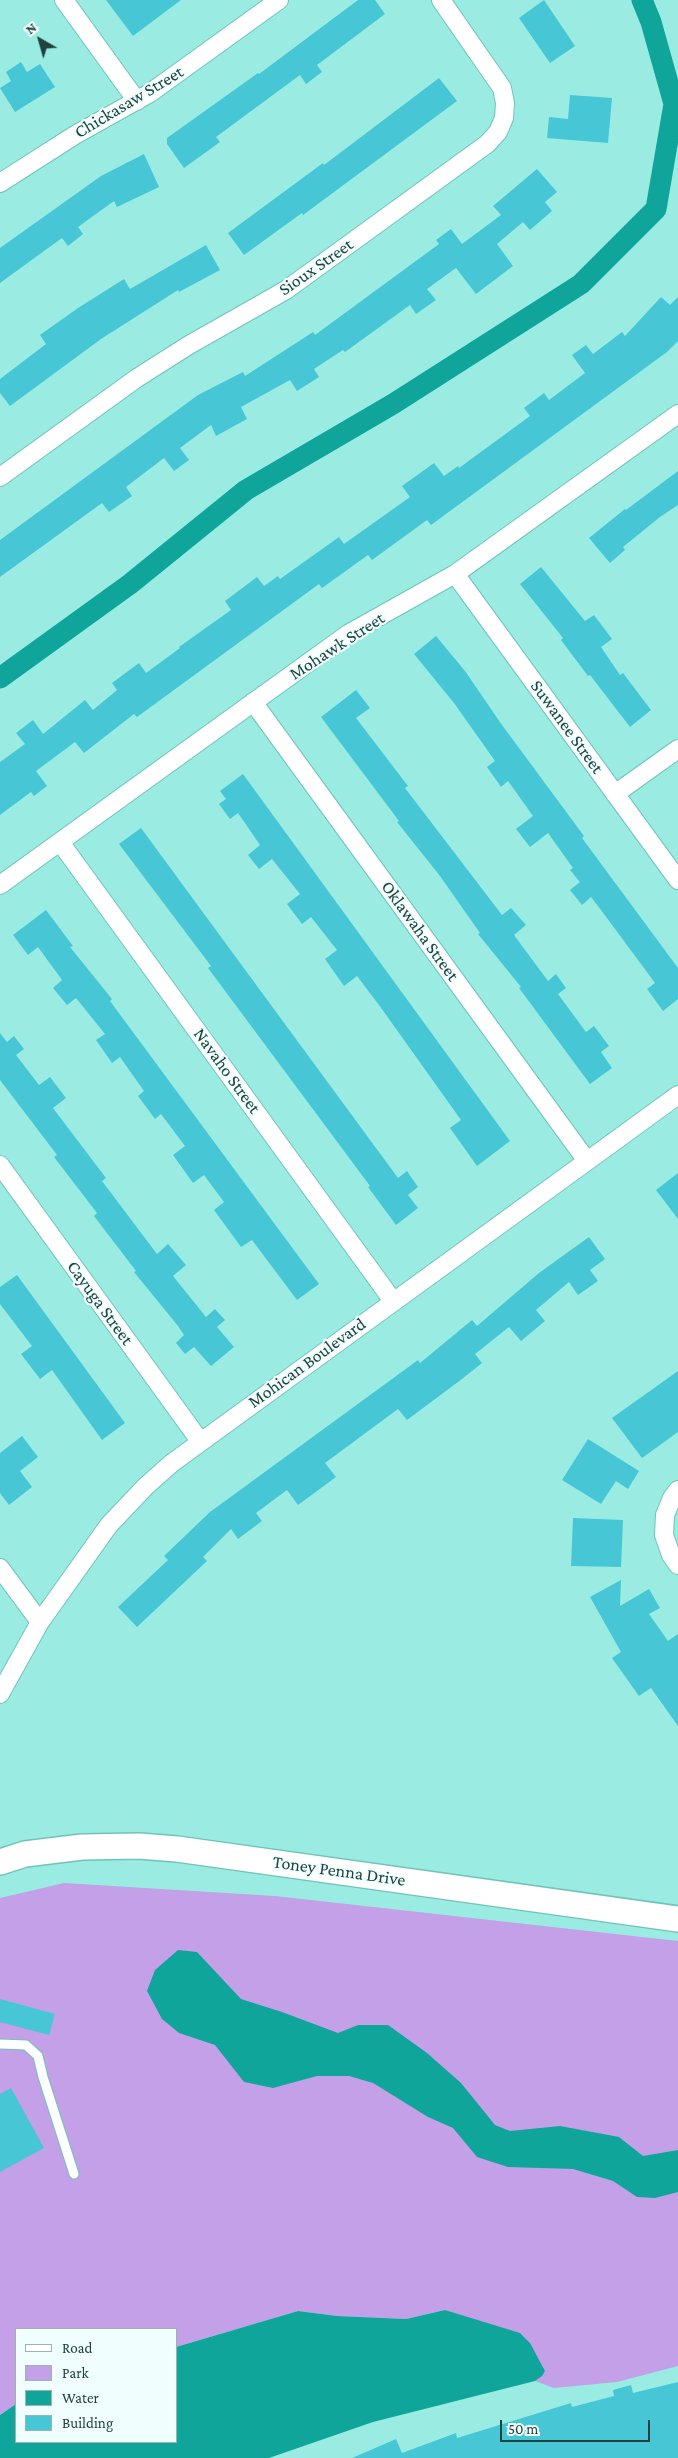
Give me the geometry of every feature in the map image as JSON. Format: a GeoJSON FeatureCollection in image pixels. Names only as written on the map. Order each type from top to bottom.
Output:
{"type":"FeatureCollection","features":[{"type":"Feature","properties":{"kind":"street"},"geometry":{"type":"LineString","coordinates":[[64,0],[137,101]]}},
{"type":"Feature","properties":{"kind":"street","name":"Chickasaw Street"},"geometry":{"type":"LineString","coordinates":[[0,183],[75,135],[137,101],[279,0]]}},
{"type":"Feature","properties":{"kind":"street","name":"Sioux Street"},"geometry":{"type":"LineString","coordinates":[[0,477],[137,378],[189,345],[286,290],[488,144],[498,132],[504,118],[505,103],[502,88],[441,0]]}},
{"type":"Feature","properties":{"kind":"street","name":"Mohawk Street"},"geometry":{"type":"LineString","coordinates":[[0,885],[348,634],[456,574],[678,414]]}},
{"type":"Feature","properties":{"kind":"street","name":"Suwanee Street"},"geometry":{"type":"LineString","coordinates":[[456,574],[678,880]]}},
{"type":"Feature","properties":{"kind":"street","name":"Oklawaha Street"},"geometry":{"type":"LineString","coordinates":[[253,702],[587,1161]]}},
{"type":"Feature","properties":{"kind":"street"},"geometry":{"type":"LineString","coordinates":[[615,794],[678,748]]}},
{"type":"Feature","properties":{"kind":"street","name":"Navaho Street"},"geometry":{"type":"LineString","coordinates":[[60,842],[393,1301]]}},
{"type":"Feature","properties":{"kind":"street","name":"Mohican Boulevard"},"geometry":{"type":"LineString","coordinates":[[0,1694],[40,1622],[109,1525],[146,1486],[200,1441],[678,1095]]}},
{"type":"Feature","properties":{"kind":"street","name":"Cayuga Street"},"geometry":{"type":"LineString","coordinates":[[0,1165],[200,1441]]}},
{"type":"Feature","properties":{"kind":"street"},"geometry":{"type":"LineString","coordinates":[[678,1490],[672,1498],[665,1515],[664,1535],[671,1555],[678,1565]]}},
{"type":"Feature","properties":{"kind":"street"},"geometry":{"type":"LineString","coordinates":[[0,1568],[40,1622]]}},
{"type":"Feature","properties":{"kind":"street","name":"Toney Penna Drive"},"geometry":{"type":"LineString","coordinates":[[0,1862],[25,1854],[82,1847],[139,1846],[177,1849],[678,1919]]}},
{"type":"Feature","properties":{"kind":"lane"},"geometry":{"type":"LineString","coordinates":[[0,2044],[26,2045],[38,2056],[74,2174]]}},
{"type":"Feature","properties":{"kind":"green space"},"geometry":{"type":"Polygon","coordinates":[[[64,1883],[275,1896],[678,1941],[678,2366],[617,2382],[554,2388],[535,2381],[545,2371],[479,2322],[445,2310],[406,2319],[337,2316],[298,2311],[178,2346],[178,2328],[15,2328],[15,2405],[0,2415],[0,1898],[64,1883]]]}},
{"type":"Feature","properties":{"kind":"water"},"geometry":{"type":"Polygon","coordinates":[[[178,1950],[197,1952],[241,1999],[338,2033],[358,2025],[388,2025],[427,2053],[461,2083],[495,2125],[510,2131],[560,2126],[619,2137],[643,2156],[678,2150],[678,2192],[655,2198],[637,2197],[613,2181],[573,2169],[508,2167],[477,2157],[453,2128],[428,2117],[373,2083],[349,2076],[317,2076],[273,2088],[244,2082],[215,2045],[179,2033],[162,2019],[147,1991],[155,1970],[178,1950]]]}},
{"type":"Feature","properties":{"kind":"water"},"geometry":{"type":"Polygon","coordinates":[[[445,2310],[520,2333],[530,2343],[545,2371],[535,2381],[373,2422],[269,2458],[0,2458],[0,2415],[15,2405],[15,2443],[178,2443],[178,2346],[298,2311],[337,2316],[406,2319],[445,2310]]]}},
{"type":"Feature","properties":{"kind":"building"},"geometry":{"type":"Polygon","coordinates":[[[106,0],[181,0],[133,36],[106,0]]]}},
{"type":"Feature","properties":{"kind":"building"},"geometry":{"type":"Polygon","coordinates":[[[358,0],[375,0],[385,14],[317,65],[322,72],[306,84],[300,75],[216,137],[220,142],[184,168],[167,144],[167,138],[259,74],[358,0]]]}},
{"type":"Feature","properties":{"kind":"building"},"geometry":{"type":"Polygon","coordinates":[[[544,0],[575,46],[550,63],[519,18],[544,0]]]}},
{"type":"Feature","properties":{"kind":"building"},"geometry":{"type":"Polygon","coordinates":[[[21,62],[27,72],[40,64],[55,87],[15,112],[0,88],[11,81],[6,72],[21,62]]]}},
{"type":"Feature","properties":{"kind":"building"},"geometry":{"type":"Polygon","coordinates":[[[439,78],[457,101],[303,215],[302,213],[244,255],[228,233],[323,163],[324,165],[439,78]]]}},
{"type":"Feature","properties":{"kind":"building"},"geometry":{"type":"Polygon","coordinates":[[[570,95],[612,98],[608,143],[547,138],[549,117],[568,119],[570,95]]]}},
{"type":"Feature","properties":{"kind":"building"},"geometry":{"type":"Polygon","coordinates":[[[144,154],[159,187],[117,207],[114,201],[78,227],[83,234],[68,246],[62,238],[0,283],[0,248],[101,176],[144,154]]]}},
{"type":"Feature","properties":{"kind":"building"},"geometry":{"type":"Polygon","coordinates":[[[537,169],[557,192],[545,202],[552,211],[530,230],[523,222],[497,244],[513,266],[476,294],[456,268],[427,289],[436,300],[416,314],[410,305],[345,352],[343,350],[314,369],[319,377],[297,391],[290,380],[241,407],[247,419],[216,436],[211,425],[180,448],[189,460],[174,471],[164,458],[126,487],[132,496],[109,512],[102,503],[0,577],[0,540],[198,395],[243,372],[245,376],[313,332],[315,335],[439,244],[436,240],[451,229],[462,244],[501,215],[493,206],[537,169]]]}},
{"type":"Feature","properties":{"kind":"building"},"geometry":{"type":"Polygon","coordinates":[[[206,245],[220,270],[179,292],[178,290],[101,339],[10,406],[0,393],[0,379],[46,344],[40,335],[124,279],[130,289],[206,245]]]}},
{"type":"Feature","properties":{"kind":"building"},"geometry":{"type":"Polygon","coordinates":[[[661,297],[670,305],[678,297],[678,341],[667,352],[431,525],[427,520],[372,560],[368,555],[322,588],[319,584],[137,717],[134,714],[84,753],[75,742],[36,771],[47,786],[34,796],[31,792],[0,815],[0,762],[25,744],[16,733],[33,720],[43,734],[85,700],[93,710],[117,690],[112,683],[139,663],[146,673],[231,610],[225,601],[257,577],[264,586],[278,576],[280,579],[339,537],[344,544],[410,497],[402,486],[434,463],[444,476],[458,466],[459,468],[530,416],[524,408],[544,393],[549,400],[585,373],[572,355],[586,345],[593,354],[622,332],[625,336],[661,297]]]}},
{"type":"Feature","properties":{"kind":"building"},"geometry":{"type":"Polygon","coordinates":[[[678,471],[678,505],[623,547],[625,550],[610,563],[589,538],[625,509],[678,471]]]}},
{"type":"Feature","properties":{"kind":"building"},"geometry":{"type":"Polygon","coordinates":[[[541,567],[585,621],[594,615],[612,639],[601,647],[620,675],[623,673],[651,710],[630,727],[590,675],[588,676],[561,640],[563,638],[520,584],[541,567]]]}},
{"type":"Feature","properties":{"kind":"building"},"geometry":{"type":"Polygon","coordinates":[[[436,636],[465,671],[502,725],[584,836],[582,838],[678,968],[678,999],[663,1011],[647,989],[655,983],[601,910],[591,897],[582,905],[570,890],[580,882],[570,870],[573,868],[548,833],[530,847],[516,829],[533,816],[508,781],[501,787],[487,767],[495,761],[454,703],[414,654],[436,636]]]}},
{"type":"Feature","properties":{"kind":"building"},"geometry":{"type":"Polygon","coordinates":[[[356,690],[370,708],[356,718],[408,786],[405,788],[502,915],[511,908],[526,925],[514,935],[548,981],[556,974],[566,988],[558,994],[586,1032],[594,1026],[609,1046],[601,1052],[612,1068],[590,1084],[519,988],[521,987],[478,934],[480,933],[440,876],[397,822],[399,821],[321,717],[356,690]]]}},
{"type":"Feature","properties":{"kind":"building"},"geometry":{"type":"Polygon","coordinates":[[[243,774],[510,1141],[477,1166],[450,1128],[461,1120],[379,1005],[357,976],[344,986],[325,959],[337,950],[311,917],[302,924],[287,904],[300,894],[272,859],[259,869],[248,855],[260,845],[238,813],[230,819],[219,804],[226,799],[220,791],[243,774]]]}},
{"type":"Feature","properties":{"kind":"building"},"geometry":{"type":"Polygon","coordinates":[[[141,828],[398,1178],[407,1171],[418,1187],[408,1195],[418,1208],[396,1225],[368,1187],[370,1186],[208,968],[211,966],[119,844],[141,828]]]}},
{"type":"Feature","properties":{"kind":"building"},"geometry":{"type":"Polygon","coordinates":[[[46,910],[73,946],[70,947],[112,999],[110,1001],[319,1284],[297,1300],[252,1240],[241,1247],[214,1210],[224,1202],[204,1175],[193,1183],[173,1155],[185,1146],[161,1114],[155,1119],[138,1096],[144,1091],[120,1057],[112,1063],[96,1040],[105,1034],[76,998],[67,1005],[53,988],[62,980],[38,947],[28,955],[13,935],[46,910]]]}},
{"type":"Feature","properties":{"kind":"building"},"geometry":{"type":"Polygon","coordinates":[[[0,1033],[7,1042],[14,1036],[24,1049],[16,1055],[39,1085],[50,1077],[66,1098],[53,1108],[106,1178],[102,1181],[157,1254],[168,1244],[186,1265],[173,1276],[206,1317],[215,1309],[225,1320],[217,1327],[234,1347],[211,1366],[194,1347],[185,1354],[176,1343],[184,1335],[178,1326],[134,1272],[136,1271],[94,1216],[97,1213],[54,1157],[57,1155],[0,1080],[0,1033]]]}},
{"type":"Feature","properties":{"kind":"building"},"geometry":{"type":"Polygon","coordinates":[[[678,1173],[678,1219],[656,1190],[678,1173]]]}},
{"type":"Feature","properties":{"kind":"building"},"geometry":{"type":"Polygon","coordinates":[[[589,1237],[605,1259],[590,1270],[598,1281],[578,1295],[569,1282],[536,1310],[545,1321],[521,1341],[509,1327],[475,1354],[482,1363],[407,1420],[398,1409],[325,1463],[336,1477],[298,1505],[287,1490],[256,1513],[262,1521],[238,1539],[231,1529],[203,1557],[207,1561],[137,1627],[118,1607],[168,1560],[164,1556],[210,1512],[418,1360],[420,1363],[472,1320],[477,1326],[539,1273],[589,1237]]]}},
{"type":"Feature","properties":{"kind":"building"},"geometry":{"type":"Polygon","coordinates":[[[17,1275],[125,1423],[102,1440],[52,1370],[40,1379],[21,1354],[32,1346],[0,1304],[0,1287],[17,1275]]]}},
{"type":"Feature","properties":{"kind":"building"},"geometry":{"type":"Polygon","coordinates":[[[678,1371],[678,1432],[642,1458],[612,1418],[678,1371]]]}},
{"type":"Feature","properties":{"kind":"building"},"geometry":{"type":"Polygon","coordinates":[[[22,1436],[38,1457],[20,1471],[32,1487],[9,1505],[0,1493],[0,1453],[22,1436]]]}},
{"type":"Feature","properties":{"kind":"building"},"geometry":{"type":"Polygon","coordinates":[[[588,1439],[639,1471],[628,1489],[616,1481],[601,1504],[562,1480],[588,1439]]]}},
{"type":"Feature","properties":{"kind":"building"},"geometry":{"type":"Polygon","coordinates":[[[573,1518],[623,1520],[621,1567],[571,1566],[573,1518]]]}},
{"type":"Feature","properties":{"kind":"building"},"geometry":{"type":"Polygon","coordinates":[[[621,1580],[620,1606],[649,1589],[660,1608],[649,1614],[668,1641],[678,1634],[678,1726],[651,1688],[639,1696],[612,1658],[621,1652],[590,1597],[621,1580]]]}},
{"type":"Feature","properties":{"kind":"building"},"geometry":{"type":"Polygon","coordinates":[[[0,1999],[55,2014],[49,2035],[0,2022],[0,1999]]]}},
{"type":"Feature","properties":{"kind":"building"},"geometry":{"type":"Polygon","coordinates":[[[11,2088],[44,2148],[0,2172],[0,2094],[11,2088]]]}},
{"type":"Feature","properties":{"kind":"building"},"geometry":{"type":"Polygon","coordinates":[[[678,2382],[678,2458],[352,2458],[396,2439],[402,2453],[456,2433],[457,2438],[571,2403],[572,2407],[614,2396],[613,2390],[631,2385],[633,2393],[678,2382]]]}},
{"type":"Feature","properties":{"kind":"waterway"},"geometry":{"type":"LineString","coordinates":[[0,678],[130,584],[246,490],[393,404],[581,284],[656,209],[674,104],[651,22],[642,0]]}}]}
